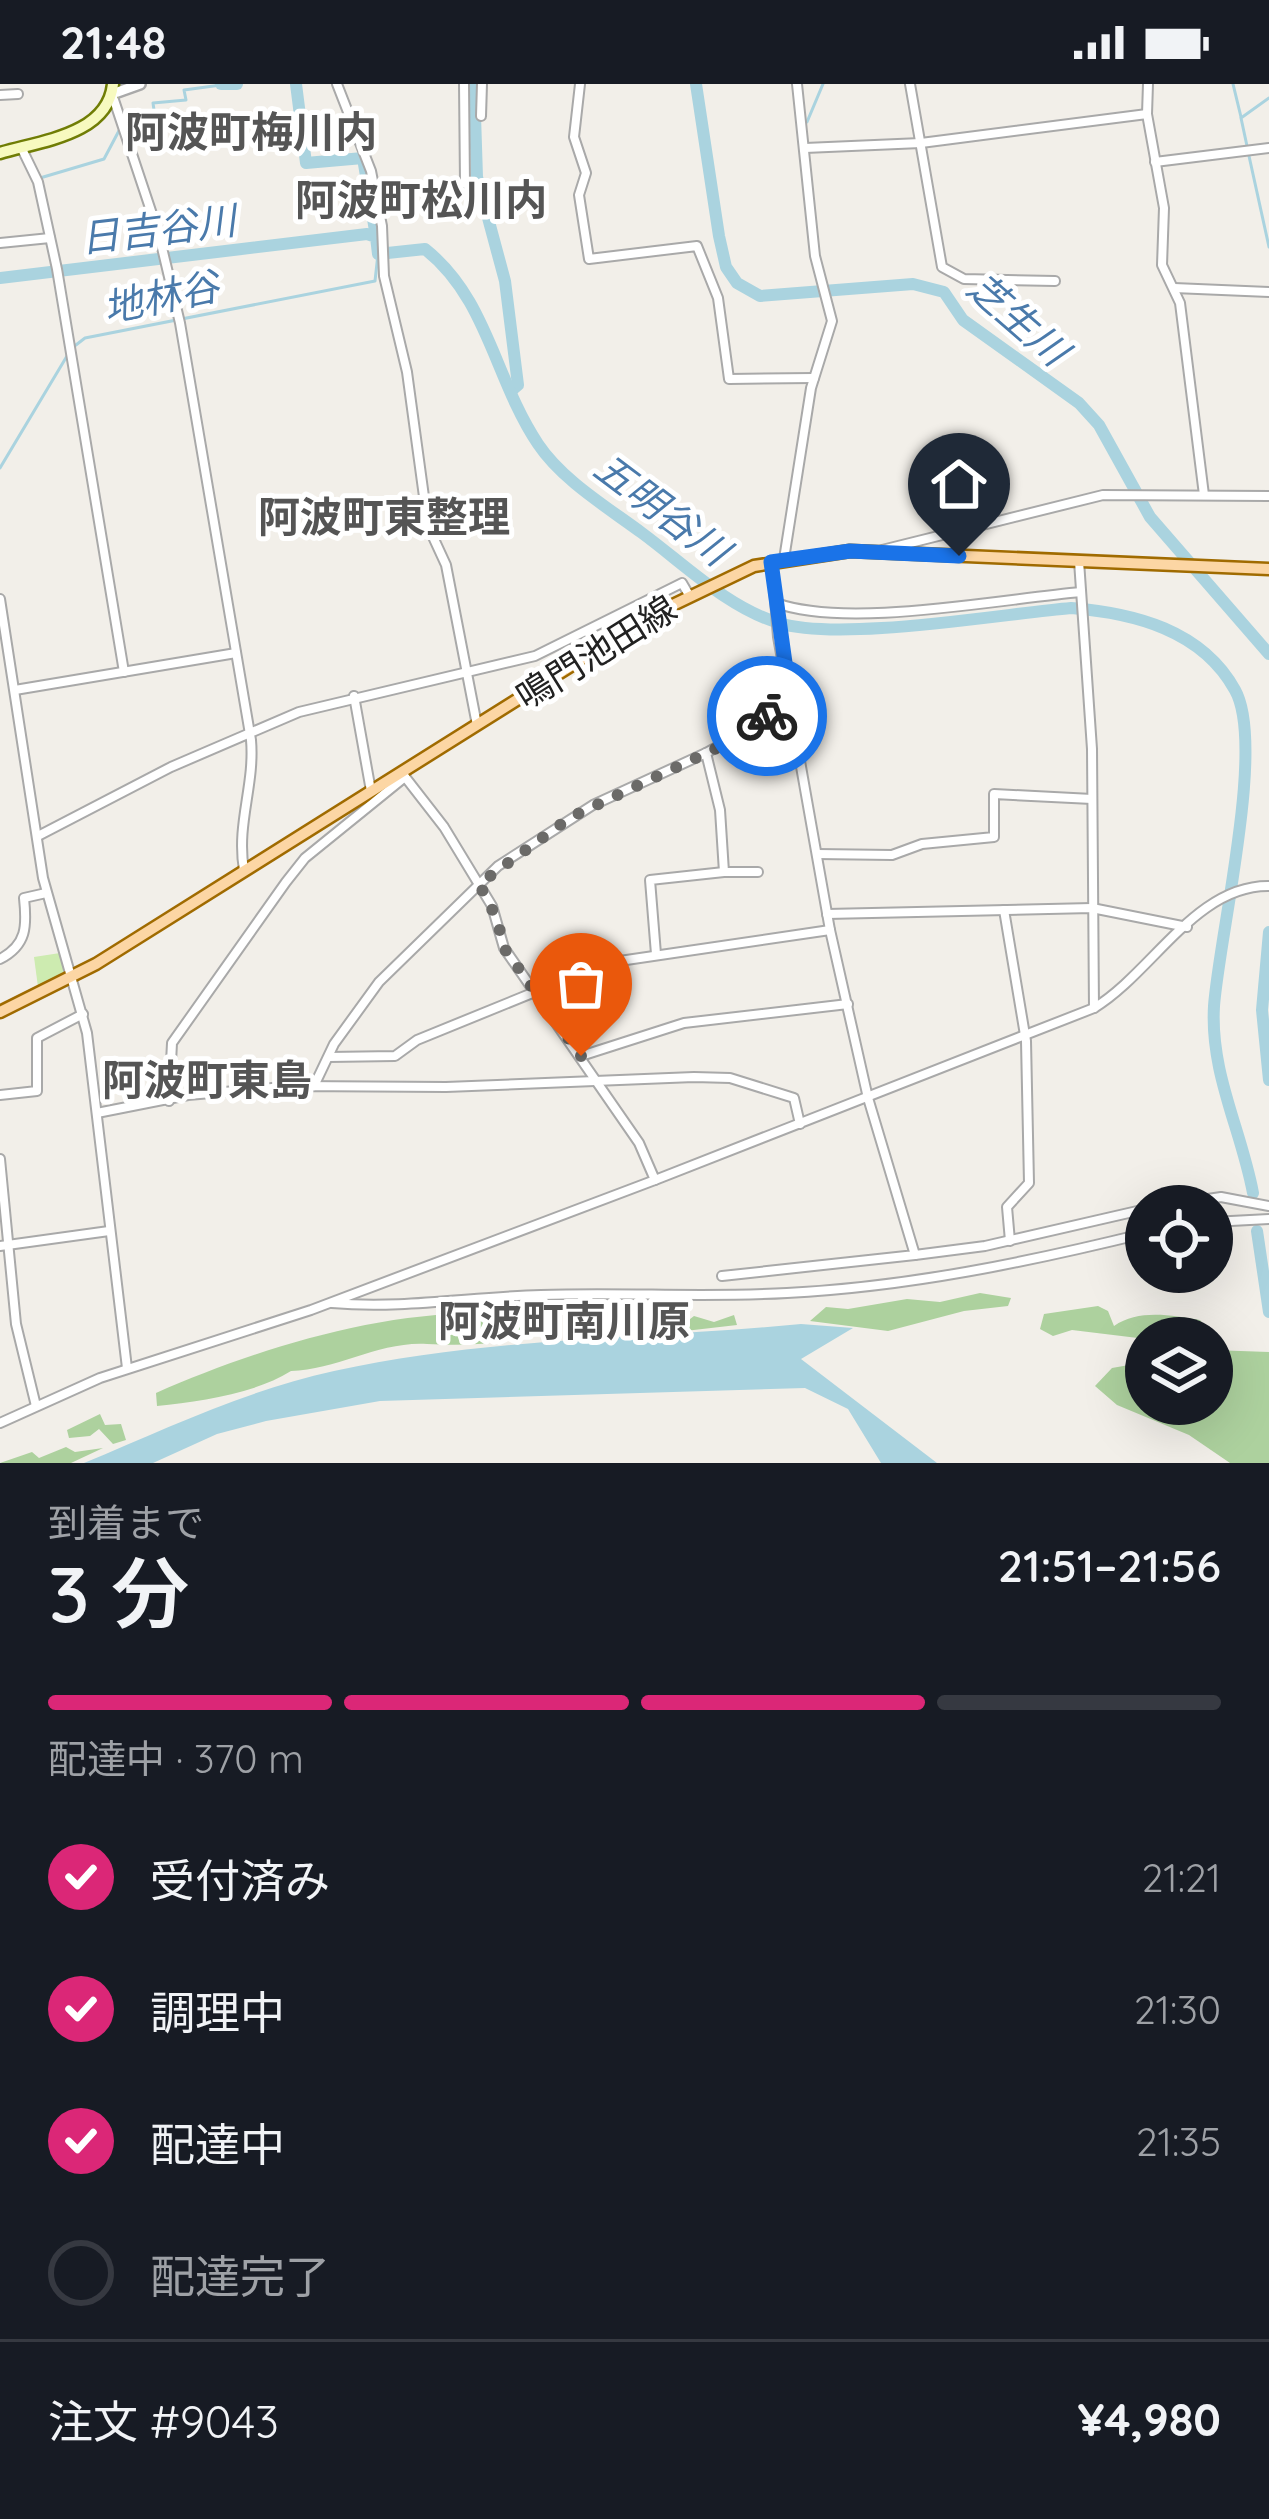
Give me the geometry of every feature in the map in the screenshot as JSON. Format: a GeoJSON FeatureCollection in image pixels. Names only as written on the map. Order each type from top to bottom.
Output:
{"type":"FeatureCollection","features":[{"type":"Feature","properties":{"kind":"main road"},"geometry":{"type":"LineString","coordinates":[[0,153],[88,124],[113,89]]}},
{"type":"Feature","properties":{"kind":"main road","name":"鳴門池田線"},"geometry":{"type":"LineString","coordinates":[[0,1012],[72,976],[693,593],[723,579],[778,560],[878,552],[1269,569]]}},
{"type":"Feature","properties":{"kind":"street"},"geometry":{"type":"LineString","coordinates":[[140,84],[113,89],[178,320],[250,733],[252,773],[239,832],[244,872]]}},
{"type":"Feature","properties":{"kind":"street"},"geometry":{"type":"LineString","coordinates":[[337,84],[376,195],[428,526],[446,565],[477,725]]}},
{"type":"Feature","properties":{"kind":"street"},"geometry":{"type":"LineString","coordinates":[[376,195],[465,183],[464,84]]}},
{"type":"Feature","properties":{"kind":"street"},"geometry":{"type":"LineString","coordinates":[[481,116],[482,84]]}},
{"type":"Feature","properties":{"kind":"street"},"geometry":{"type":"LineString","coordinates":[[580,84],[574,137],[586,173],[579,195],[589,259],[697,246],[718,298],[729,379],[814,378]]}},
{"type":"Feature","properties":{"kind":"street"},"geometry":{"type":"LineString","coordinates":[[797,84],[819,281],[830,305],[831,337],[814,378],[778,560],[778,631],[830,930],[868,1098],[915,1256]]}},
{"type":"Feature","properties":{"kind":"street"},"geometry":{"type":"LineString","coordinates":[[910,84],[942,267],[964,279],[1055,281]]}},
{"type":"Feature","properties":{"kind":"street"},"geometry":{"type":"LineString","coordinates":[[1148,84],[1147,114],[1164,208],[1162,265],[1180,303],[1204,495]]}},
{"type":"Feature","properties":{"kind":"street"},"geometry":{"type":"LineString","coordinates":[[0,95],[18,94]]}},
{"type":"Feature","properties":{"kind":"street"},"geometry":{"type":"LineString","coordinates":[[805,148],[921,142],[1147,114]]}},
{"type":"Feature","properties":{"kind":"street"},"geometry":{"type":"LineString","coordinates":[[21,147],[38,182],[58,273],[124,671]]}},
{"type":"Feature","properties":{"kind":"street"},"geometry":{"type":"LineString","coordinates":[[1155,162],[1269,148]]}},
{"type":"Feature","properties":{"kind":"street"},"geometry":{"type":"LineString","coordinates":[[0,243],[50,238]]}},
{"type":"Feature","properties":{"kind":"street"},"geometry":{"type":"LineString","coordinates":[[1174,288],[1269,292]]}},
{"type":"Feature","properties":{"kind":"street"},"geometry":{"type":"LineString","coordinates":[[878,552],[928,534],[1120,494],[1269,496]]}},
{"type":"Feature","properties":{"kind":"street"},"geometry":{"type":"LineString","coordinates":[[1079,561],[1093,799],[1094,1008]]}},
{"type":"Feature","properties":{"kind":"street"},"geometry":{"type":"LineString","coordinates":[[38,836],[250,733],[354,696],[551,650],[682,583],[693,593]]}},
{"type":"Feature","properties":{"kind":"street"},"geometry":{"type":"LineString","coordinates":[[776,605],[841,615],[1081,593]]}},
{"type":"Feature","properties":{"kind":"street"},"geometry":{"type":"LineString","coordinates":[[0,599],[46,893],[83,1014],[127,1368]]}},
{"type":"Feature","properties":{"kind":"street"},"geometry":{"type":"LineString","coordinates":[[15,690],[236,653]]}},
{"type":"Feature","properties":{"kind":"street"},"geometry":{"type":"LineString","coordinates":[[354,696],[371,791]]}},
{"type":"Feature","properties":{"kind":"street"},"geometry":{"type":"LineString","coordinates":[[314,1086],[379,982],[479,884],[582,811],[706,753],[791,706]]}},
{"type":"Feature","properties":{"kind":"street"},"geometry":{"type":"LineString","coordinates":[[706,753],[720,810],[724,872]]}},
{"type":"Feature","properties":{"kind":"street"},"geometry":{"type":"LineString","coordinates":[[169,1101],[172,1043],[286,882],[305,857],[403,775],[479,884],[497,919],[504,948],[639,1143],[655,1180]]}},
{"type":"Feature","properties":{"kind":"street"},"geometry":{"type":"LineString","coordinates":[[817,854],[892,855],[922,844],[994,837],[994,794],[1093,799]]}},
{"type":"Feature","properties":{"kind":"street"},"geometry":{"type":"LineString","coordinates":[[656,954],[650,880],[758,872]]}},
{"type":"Feature","properties":{"kind":"street"},"geometry":{"type":"LineString","coordinates":[[0,1423],[127,1368],[332,1303],[1094,1008],[1127,986],[1216,901],[1237,889],[1266,886]]}},
{"type":"Feature","properties":{"kind":"street"},"geometry":{"type":"LineString","coordinates":[[0,959],[20,946],[25,934],[24,898],[46,893]]}},
{"type":"Feature","properties":{"kind":"street"},"geometry":{"type":"LineString","coordinates":[[827,914],[1092,908],[1187,927]]}},
{"type":"Feature","properties":{"kind":"street"},"geometry":{"type":"LineString","coordinates":[[1004,910],[1025,1036],[1029,1183],[1007,1207],[1010,1241]]}},
{"type":"Feature","properties":{"kind":"street"},"geometry":{"type":"LineString","coordinates":[[329,1057],[395,1056],[417,1040],[606,963],[830,930]]}},
{"type":"Feature","properties":{"kind":"street"},"geometry":{"type":"LineString","coordinates":[[581,1056],[684,1023],[848,1004]]}},
{"type":"Feature","properties":{"kind":"street"},"geometry":{"type":"LineString","coordinates":[[0,1095],[37,1091],[37,1038],[83,1014]]}},
{"type":"Feature","properties":{"kind":"street"},"geometry":{"type":"LineString","coordinates":[[97,1113],[201,1093],[314,1086],[730,1078],[794,1098],[800,1124]]}},
{"type":"Feature","properties":{"kind":"street"},"geometry":{"type":"LineString","coordinates":[[0,1159],[12,1245],[16,1324],[36,1407]]}},
{"type":"Feature","properties":{"kind":"street"},"geometry":{"type":"LineString","coordinates":[[1233,1199],[1269,1206]]}},
{"type":"Feature","properties":{"kind":"street"},"geometry":{"type":"LineString","coordinates":[[722,1276],[915,1256],[1125,1215]]}},
{"type":"Feature","properties":{"kind":"street"},"geometry":{"type":"LineString","coordinates":[[1233,1221],[1269,1219]]}},
{"type":"Feature","properties":{"kind":"street"},"geometry":{"type":"LineString","coordinates":[[0,1246],[109,1231]]}},
{"type":"Feature","properties":{"kind":"street"},"geometry":{"type":"LineString","coordinates":[[332,1303],[408,1306],[542,1294],[703,1297],[860,1287],[949,1275],[1125,1237]]}},
{"type":"Feature","properties":{"kind":"green space"},"geometry":{"type":"Polygon","coordinates":[[[60,953],[64,973],[38,987],[34,957],[60,953]]]}},
{"type":"Feature","properties":{"kind":"green space"},"geometry":{"type":"Polygon","coordinates":[[[980,1293],[1011,1298],[1008,1306],[964,1311],[888,1331],[810,1321],[826,1307],[848,1309],[907,1299],[940,1302],[980,1293]]]}},
{"type":"Feature","properties":{"kind":"green space"},"geometry":{"type":"Polygon","coordinates":[[[1098,1306],[1108,1311],[1114,1326],[1125,1320],[1125,1336],[1072,1330],[1053,1336],[1040,1329],[1044,1314],[1098,1306]]]}},
{"type":"Feature","properties":{"kind":"green space"},"geometry":{"type":"Polygon","coordinates":[[[548,1309],[560,1314],[560,1323],[514,1340],[392,1347],[291,1371],[243,1391],[157,1406],[156,1393],[294,1342],[394,1320],[492,1313],[539,1318],[548,1309]]]}},
{"type":"Feature","properties":{"kind":"green space"},"geometry":{"type":"Polygon","coordinates":[[[734,1315],[737,1325],[685,1331],[681,1326],[694,1316],[714,1322],[734,1315]]]}},
{"type":"Feature","properties":{"kind":"green space"},"geometry":{"type":"Polygon","coordinates":[[[1233,1351],[1269,1352],[1269,1463],[1230,1463],[1165,1425],[1233,1425],[1233,1351]]]}},
{"type":"Feature","properties":{"kind":"green space"},"geometry":{"type":"Polygon","coordinates":[[[1125,1366],[1125,1408],[1095,1386],[1112,1368],[1125,1366]]]}},
{"type":"Feature","properties":{"kind":"green space"},"geometry":{"type":"Polygon","coordinates":[[[100,1414],[105,1425],[121,1424],[126,1440],[113,1444],[99,1429],[90,1436],[69,1438],[67,1430],[100,1414]]]}},
{"type":"Feature","properties":{"kind":"green space"},"geometry":{"type":"Polygon","coordinates":[[[66,1447],[75,1452],[103,1448],[71,1463],[0,1463],[32,1452],[39,1458],[66,1447]]]}},
{"type":"Feature","properties":{"kind":"water"},"geometry":{"type":"Polygon","coordinates":[[[801,1324],[853,1328],[801,1359],[937,1463],[881,1463],[848,1409],[805,1388],[380,1401],[217,1434],[153,1463],[84,1463],[238,1399],[334,1371],[509,1345],[801,1324]]]}},
{"type":"Feature","properties":{"kind":"waterway"},"geometry":{"type":"LineString","coordinates":[[221,84],[237,84]]}},
{"type":"Feature","properties":{"kind":"waterway"},"geometry":{"type":"LineString","coordinates":[[296,84],[306,163],[363,158],[376,237]]}},
{"type":"Feature","properties":{"kind":"waterway","name":"五明谷川"},"geometry":{"type":"LineString","coordinates":[[474,84],[477,177],[505,281],[518,385],[511,391]]}},
{"type":"Feature","properties":{"kind":"waterway","name":"芝生川"},"geometry":{"type":"LineString","coordinates":[[696,84],[719,236],[726,267],[737,283],[760,296],[913,284],[944,292],[963,320],[1079,403],[1099,425],[1150,517],[1269,654]]}},
{"type":"Feature","properties":{"kind":"waterway"},"geometry":{"type":"LineString","coordinates":[[807,122],[823,84]]}},
{"type":"Feature","properties":{"kind":"waterway"},"geometry":{"type":"LineString","coordinates":[[1233,84],[1241,117]]}},
{"type":"Feature","properties":{"kind":"waterway"},"geometry":{"type":"LineString","coordinates":[[129,125],[155,117],[153,103],[186,100],[184,90],[221,85]]}},
{"type":"Feature","properties":{"kind":"waterway"},"geometry":{"type":"LineString","coordinates":[[1247,146],[1241,118],[1269,98]]}},
{"type":"Feature","properties":{"kind":"waterway"},"geometry":{"type":"LineString","coordinates":[[40,178],[104,159],[122,125]]}},
{"type":"Feature","properties":{"kind":"waterway"},"geometry":{"type":"LineString","coordinates":[[1249,156],[1269,247]]}},
{"type":"Feature","properties":{"kind":"waterway","name":"五明谷川"},"geometry":{"type":"LineString","coordinates":[[0,278],[367,234],[376,237],[378,254],[425,249],[463,291],[523,419],[548,457],[586,492],[742,607],[779,623],[841,630],[1071,608],[1142,620],[1185,639],[1221,669],[1235,690],[1243,716],[1243,796],[1214,1031],[1221,1078],[1253,1193]]}},
{"type":"Feature","properties":{"kind":"waterway","name":"地林谷"},"geometry":{"type":"LineString","coordinates":[[72,348],[85,338],[375,281],[378,254]]}},
{"type":"Feature","properties":{"kind":"waterway","name":"地林谷"},"geometry":{"type":"LineString","coordinates":[[0,468],[67,356]]}},
{"type":"Feature","properties":{"kind":"waterway","name":"芝生川"},"geometry":{"type":"LineString","coordinates":[[1269,932],[1262,1010],[1269,1080]]}},
{"type":"Feature","properties":{"kind":"waterway","name":"五明谷川"},"geometry":{"type":"LineString","coordinates":[[1257,1231],[1269,1312]]}},
{"type":"Feature","properties":{"kind":"way so far"},"geometry":{"type":"LineString","coordinates":[[581,1056],[504,948],[492,906],[479,884],[571,817],[725,744],[767,716]]}},
{"type":"Feature","properties":{"kind":"district","name":"阿波町梅川内"},"geometry":{"type":"Point","coordinates":[251,132]}},
{"type":"Feature","properties":{"kind":"district","name":"阿波町松川内"},"geometry":{"type":"Point","coordinates":[421,200]}},
{"type":"Feature","properties":{"kind":"district","name":"阿波町東整理"},"geometry":{"type":"Point","coordinates":[384,517]}},
{"type":"Feature","properties":{"kind":"district","name":"阿波町東島"},"geometry":{"type":"Point","coordinates":[207,1080]}},
{"type":"Feature","properties":{"kind":"district","name":"阿波町南川原"},"geometry":{"type":"Point","coordinates":[564,1321]}},
{"type":"Feature","properties":{"kind":"route"},"geometry":{"type":"LineString","coordinates":[[767,716],[791,706],[771,562],[850,551],[959,556]]}},
{"type":"Feature","properties":{"kind":"water label","name":"日吉谷川"},"geometry":{"type":"Point","coordinates":[158,229]}}]}
